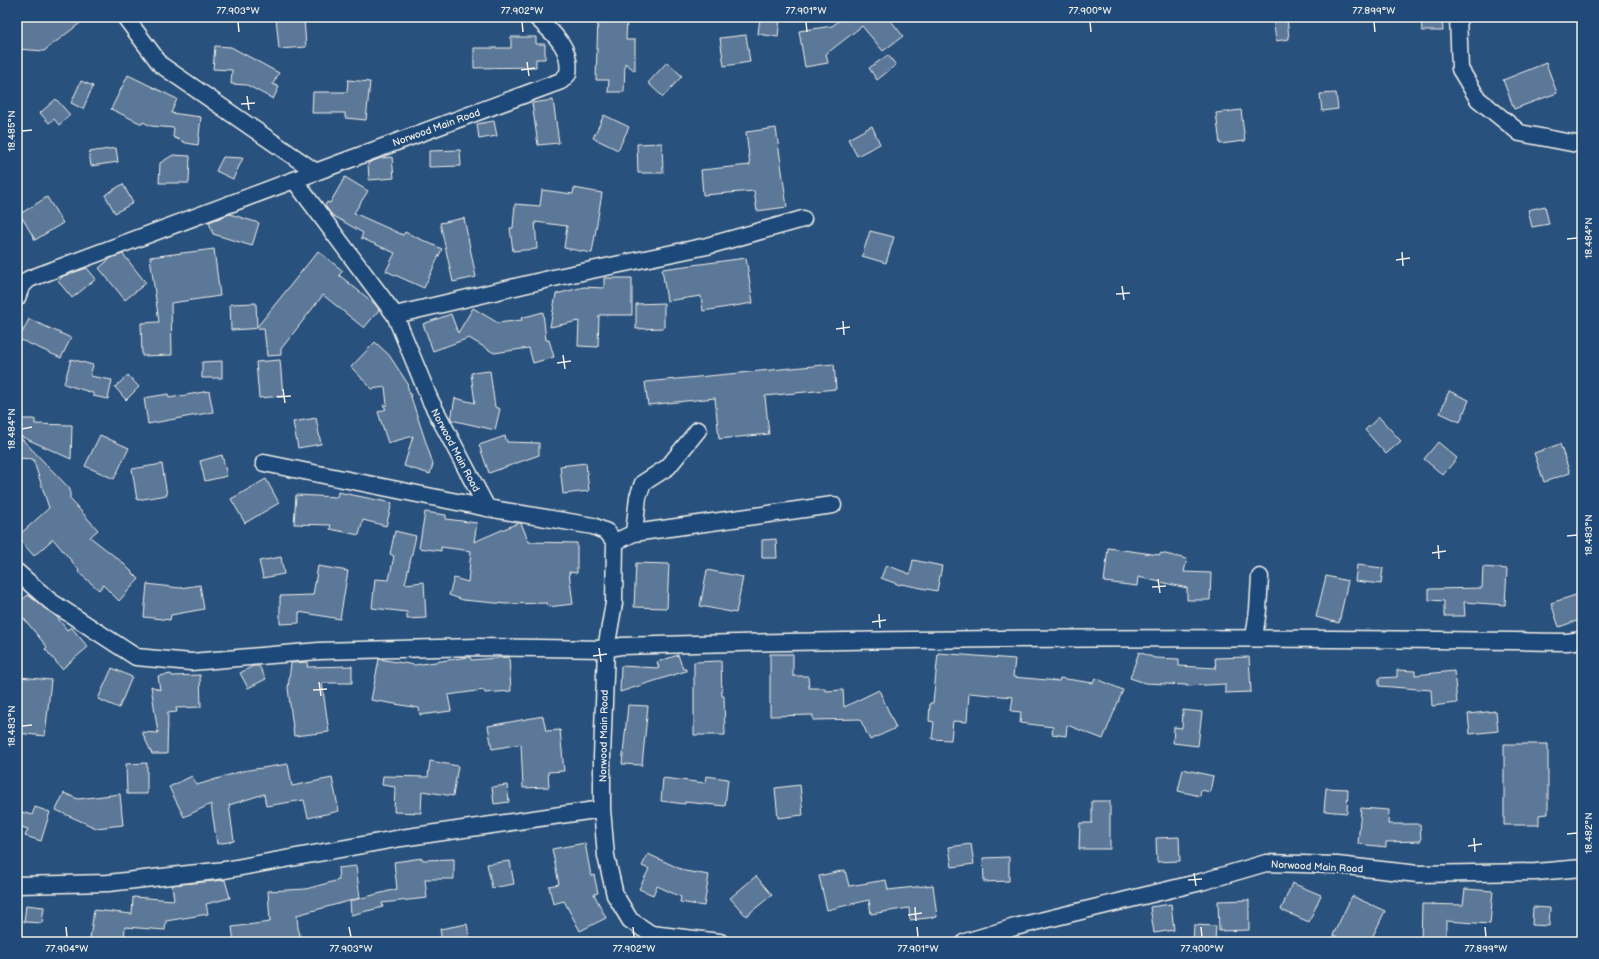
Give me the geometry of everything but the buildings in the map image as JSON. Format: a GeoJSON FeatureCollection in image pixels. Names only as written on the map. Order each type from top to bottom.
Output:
{"type":"FeatureCollection","features":[{"type":"Feature","properties":{"kind":"street"},"geometry":{"type":"LineString","coordinates":[[125,17],[161,65],[316,172]]}},
{"type":"Feature","properties":{"kind":"street","name":"Norwood Main Road"},"geometry":{"type":"LineString","coordinates":[[487,508],[430,400],[395,315],[294,180],[561,81],[568,74],[569,56],[553,32],[536,17]]}},
{"type":"Feature","properties":{"kind":"street"},"geometry":{"type":"LineString","coordinates":[[1458,17],[1460,69],[1478,99],[1520,133],[1582,145]]}},
{"type":"Feature","properties":{"kind":"street"},"geometry":{"type":"LineString","coordinates":[[17,298],[21,287],[30,279],[294,180]]}},
{"type":"Feature","properties":{"kind":"street"},"geometry":{"type":"LineString","coordinates":[[395,315],[501,290],[707,246],[803,219]]}},
{"type":"Feature","properties":{"kind":"street"},"geometry":{"type":"LineString","coordinates":[[634,532],[638,497],[643,484],[668,467],[698,430]]}},
{"type":"Feature","properties":{"kind":"street"},"geometry":{"type":"LineString","coordinates":[[264,463],[487,508],[592,526],[607,532],[615,542],[634,532],[833,505]]}},
{"type":"Feature","properties":{"kind":"street","name":"Norwood Main Road"},"geometry":{"type":"LineString","coordinates":[[615,542],[614,603],[606,649],[602,809],[606,856],[615,895],[630,920],[651,934],[720,942]]}},
{"type":"Feature","properties":{"kind":"street"},"geometry":{"type":"LineString","coordinates":[[17,572],[50,601],[136,657],[191,662],[319,651],[477,647],[606,649],[620,646],[839,640],[1254,638],[1567,642],[1582,640]]}},
{"type":"Feature","properties":{"kind":"street"},"geometry":{"type":"LineString","coordinates":[[1254,638],[1258,610],[1260,577]]}},
{"type":"Feature","properties":{"kind":"street"},"geometry":{"type":"LineString","coordinates":[[17,885],[108,883],[225,870],[400,838],[602,809]]}},
{"type":"Feature","properties":{"kind":"street","name":"Norwood Main Road"},"geometry":{"type":"LineString","coordinates":[[965,942],[1015,927],[1201,882],[1266,863],[1337,865],[1418,874],[1536,872],[1582,868]]}}]}
